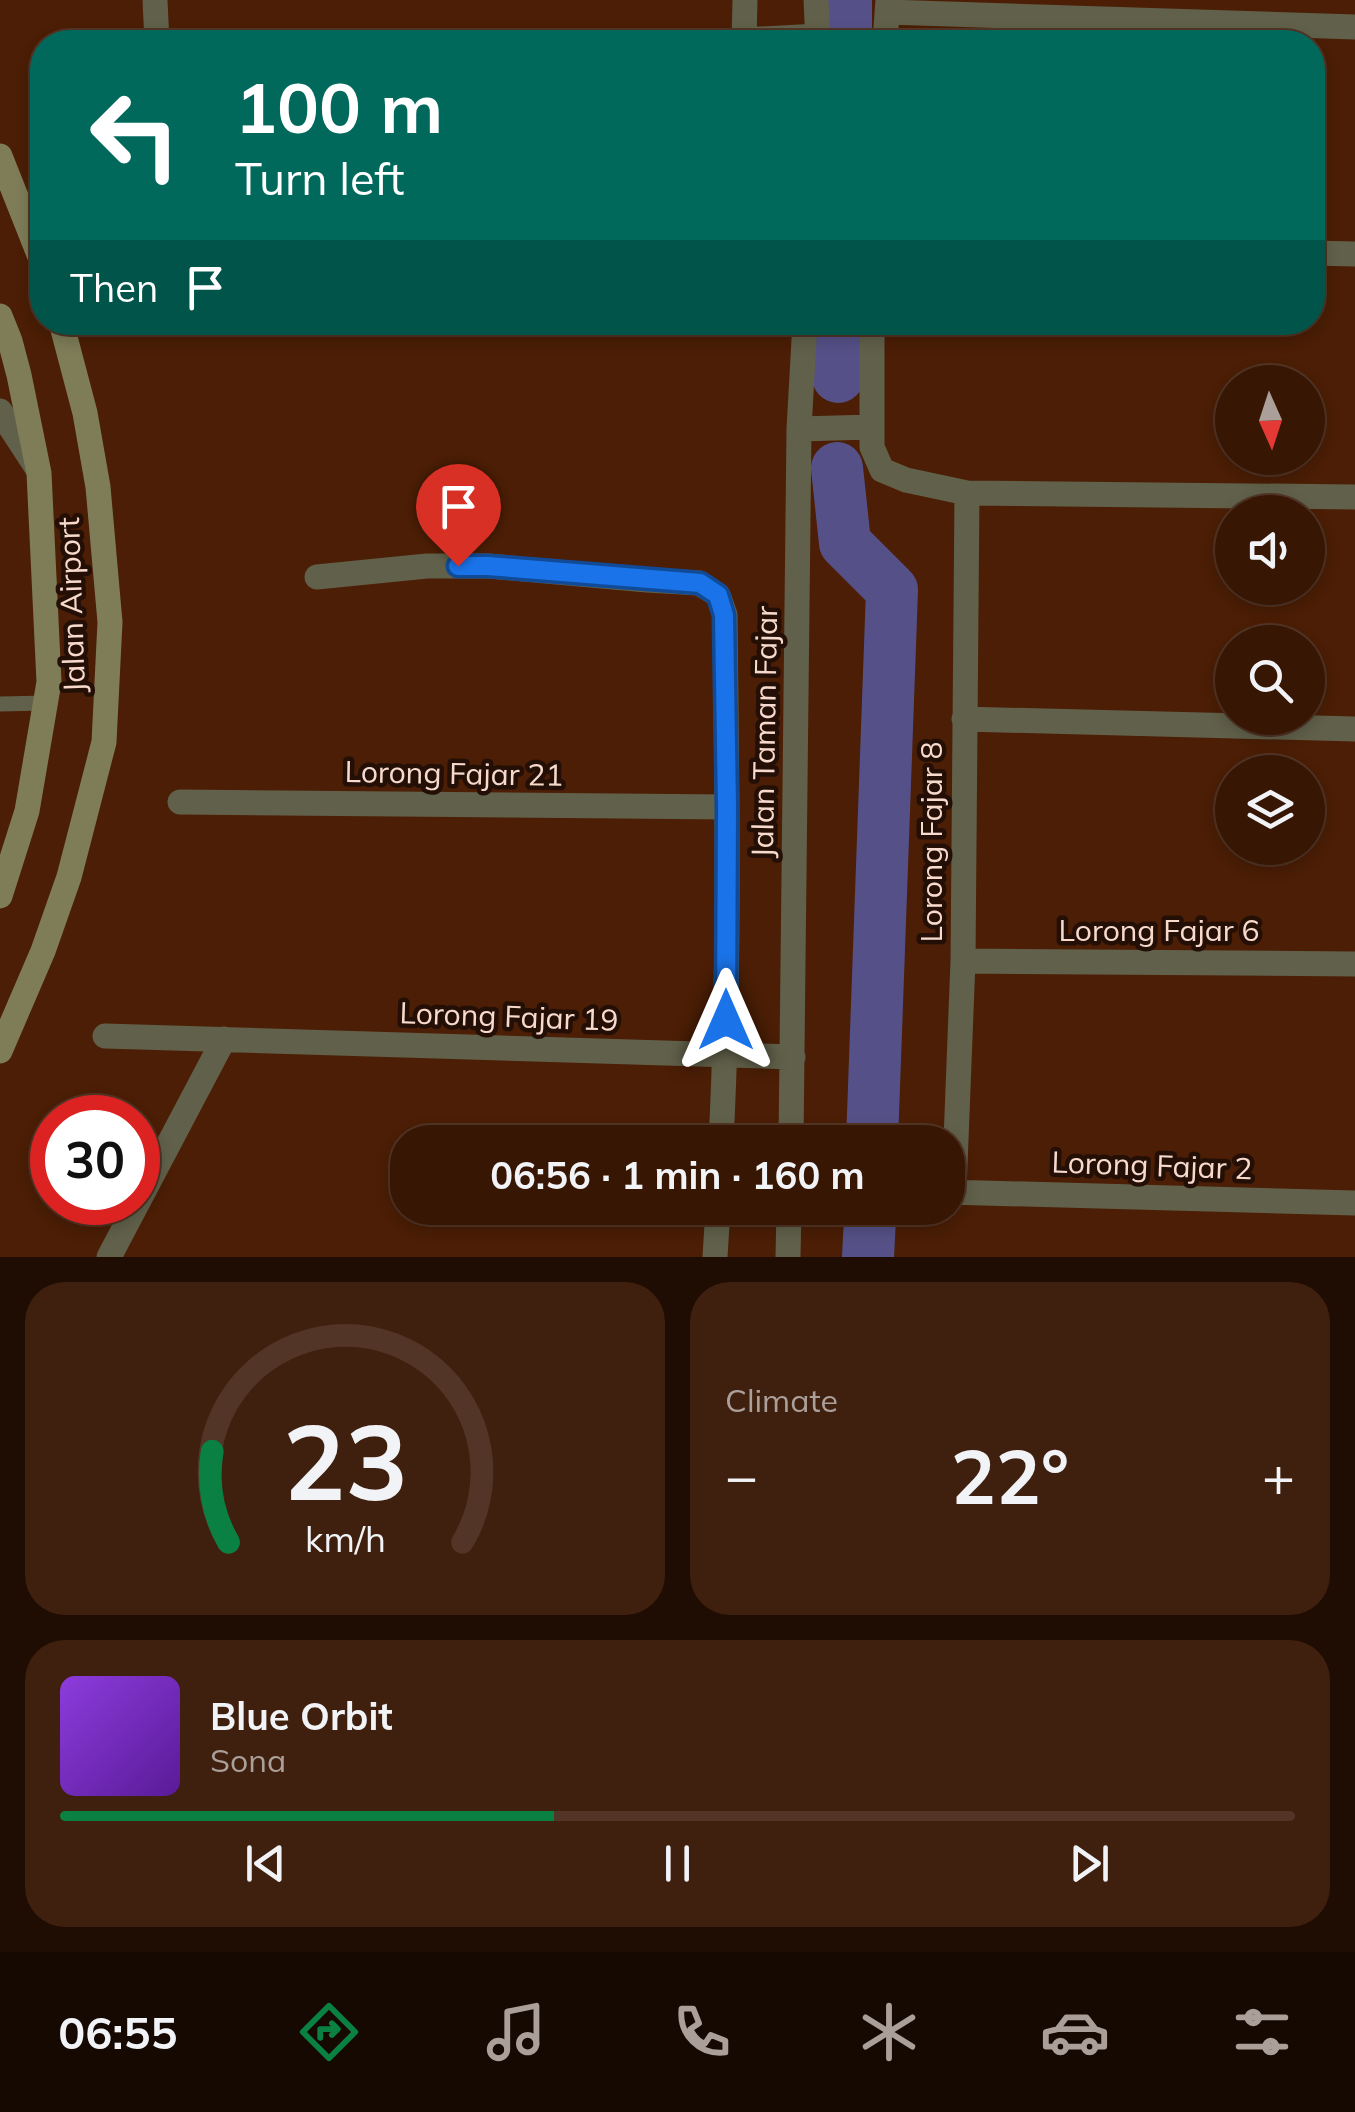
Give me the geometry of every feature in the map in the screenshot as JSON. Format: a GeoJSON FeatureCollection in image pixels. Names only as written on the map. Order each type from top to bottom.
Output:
{"type":"FeatureCollection","features":[{"type":"Feature","properties":{"kind":"main road"},"geometry":{"type":"LineString","coordinates":[[0,156],[30,232]]}},
{"type":"Feature","properties":{"kind":"main road","name":"Jalan Airport"},"geometry":{"type":"LineString","coordinates":[[0,316],[19,375],[40,473],[49,682],[26,810],[0,896]]}},
{"type":"Feature","properties":{"kind":"main road","name":"Jalan Airport"},"geometry":{"type":"LineString","coordinates":[[0,1052],[44,950],[69,876],[104,742],[110,622],[100,504],[85,414],[64,335]]}},
{"type":"Feature","properties":{"kind":"street"},"geometry":{"type":"LineString","coordinates":[[155,0],[156,30]]}},
{"type":"Feature","properties":{"kind":"street"},"geometry":{"type":"LineString","coordinates":[[744,0],[744,30]]}},
{"type":"Feature","properties":{"kind":"street"},"geometry":{"type":"LineString","coordinates":[[816,0],[818,30]]}},
{"type":"Feature","properties":{"kind":"street"},"geometry":{"type":"LineString","coordinates":[[888,6],[1355,27]]}},
{"type":"Feature","properties":{"kind":"street"},"geometry":{"type":"LineString","coordinates":[[1325,253],[1355,254]]}},
{"type":"Feature","properties":{"kind":"street","name":"Jalan Taman Fajar"},"geometry":{"type":"LineString","coordinates":[[791,1125],[804,335]]}},
{"type":"Feature","properties":{"kind":"street"},"geometry":{"type":"LineString","coordinates":[[872,335],[872,447],[882,470],[906,480],[967,493],[1355,498]]}},
{"type":"Feature","properties":{"kind":"street"},"geometry":{"type":"LineString","coordinates":[[0,411],[40,473]]}},
{"type":"Feature","properties":{"kind":"street"},"geometry":{"type":"LineString","coordinates":[[800,428],[872,427]]}},
{"type":"Feature","properties":{"kind":"street","name":"Lorong Fajar 8"},"geometry":{"type":"LineString","coordinates":[[954,1125],[963,961],[967,493]]}},
{"type":"Feature","properties":{"kind":"street"},"geometry":{"type":"LineString","coordinates":[[317,577],[428,566],[488,566],[700,583],[718,595],[724,615],[727,807],[722,1125]]}},
{"type":"Feature","properties":{"kind":"street"},"geometry":{"type":"LineString","coordinates":[[964,720],[1355,729]]}},
{"type":"Feature","properties":{"kind":"street","name":"Lorong Fajar 21"},"geometry":{"type":"LineString","coordinates":[[180,802],[727,807]]}},
{"type":"Feature","properties":{"kind":"street","name":"Lorong Fajar 6"},"geometry":{"type":"LineString","coordinates":[[963,961],[1355,964]]}},
{"type":"Feature","properties":{"kind":"street","name":"Lorong Fajar 19"},"geometry":{"type":"LineString","coordinates":[[105,1036],[793,1057]]}},
{"type":"Feature","properties":{"kind":"street"},"geometry":{"type":"LineString","coordinates":[[109,1257],[224,1039]]}},
{"type":"Feature","properties":{"kind":"street","name":"Lorong Fajar 2"},"geometry":{"type":"LineString","coordinates":[[965,1191],[1355,1203]]}},
{"type":"Feature","properties":{"kind":"street"},"geometry":{"type":"LineString","coordinates":[[715,1257],[717,1225]]}},
{"type":"Feature","properties":{"kind":"street"},"geometry":{"type":"LineString","coordinates":[[788,1257],[789,1225]]}},
{"type":"Feature","properties":{"kind":"lane"},"geometry":{"type":"LineString","coordinates":[[0,704],[46,702]]}},
{"type":"Feature","properties":{"kind":"waterway"},"geometry":{"type":"LineString","coordinates":[[846,0],[846,30]]}},
{"type":"Feature","properties":{"kind":"waterway"},"geometry":{"type":"LineString","coordinates":[[838,377],[839,335]]}},
{"type":"Feature","properties":{"kind":"waterway"},"geometry":{"type":"LineString","coordinates":[[837,468],[845,543],[892,590],[873,1125]]}},
{"type":"Feature","properties":{"kind":"waterway"},"geometry":{"type":"LineString","coordinates":[[868,1257],[870,1225]]}},
{"type":"Feature","properties":{"kind":"route"},"geometry":{"type":"LineString","coordinates":[[458,566],[700,583],[718,595],[724,615],[726,1020]]}}]}
